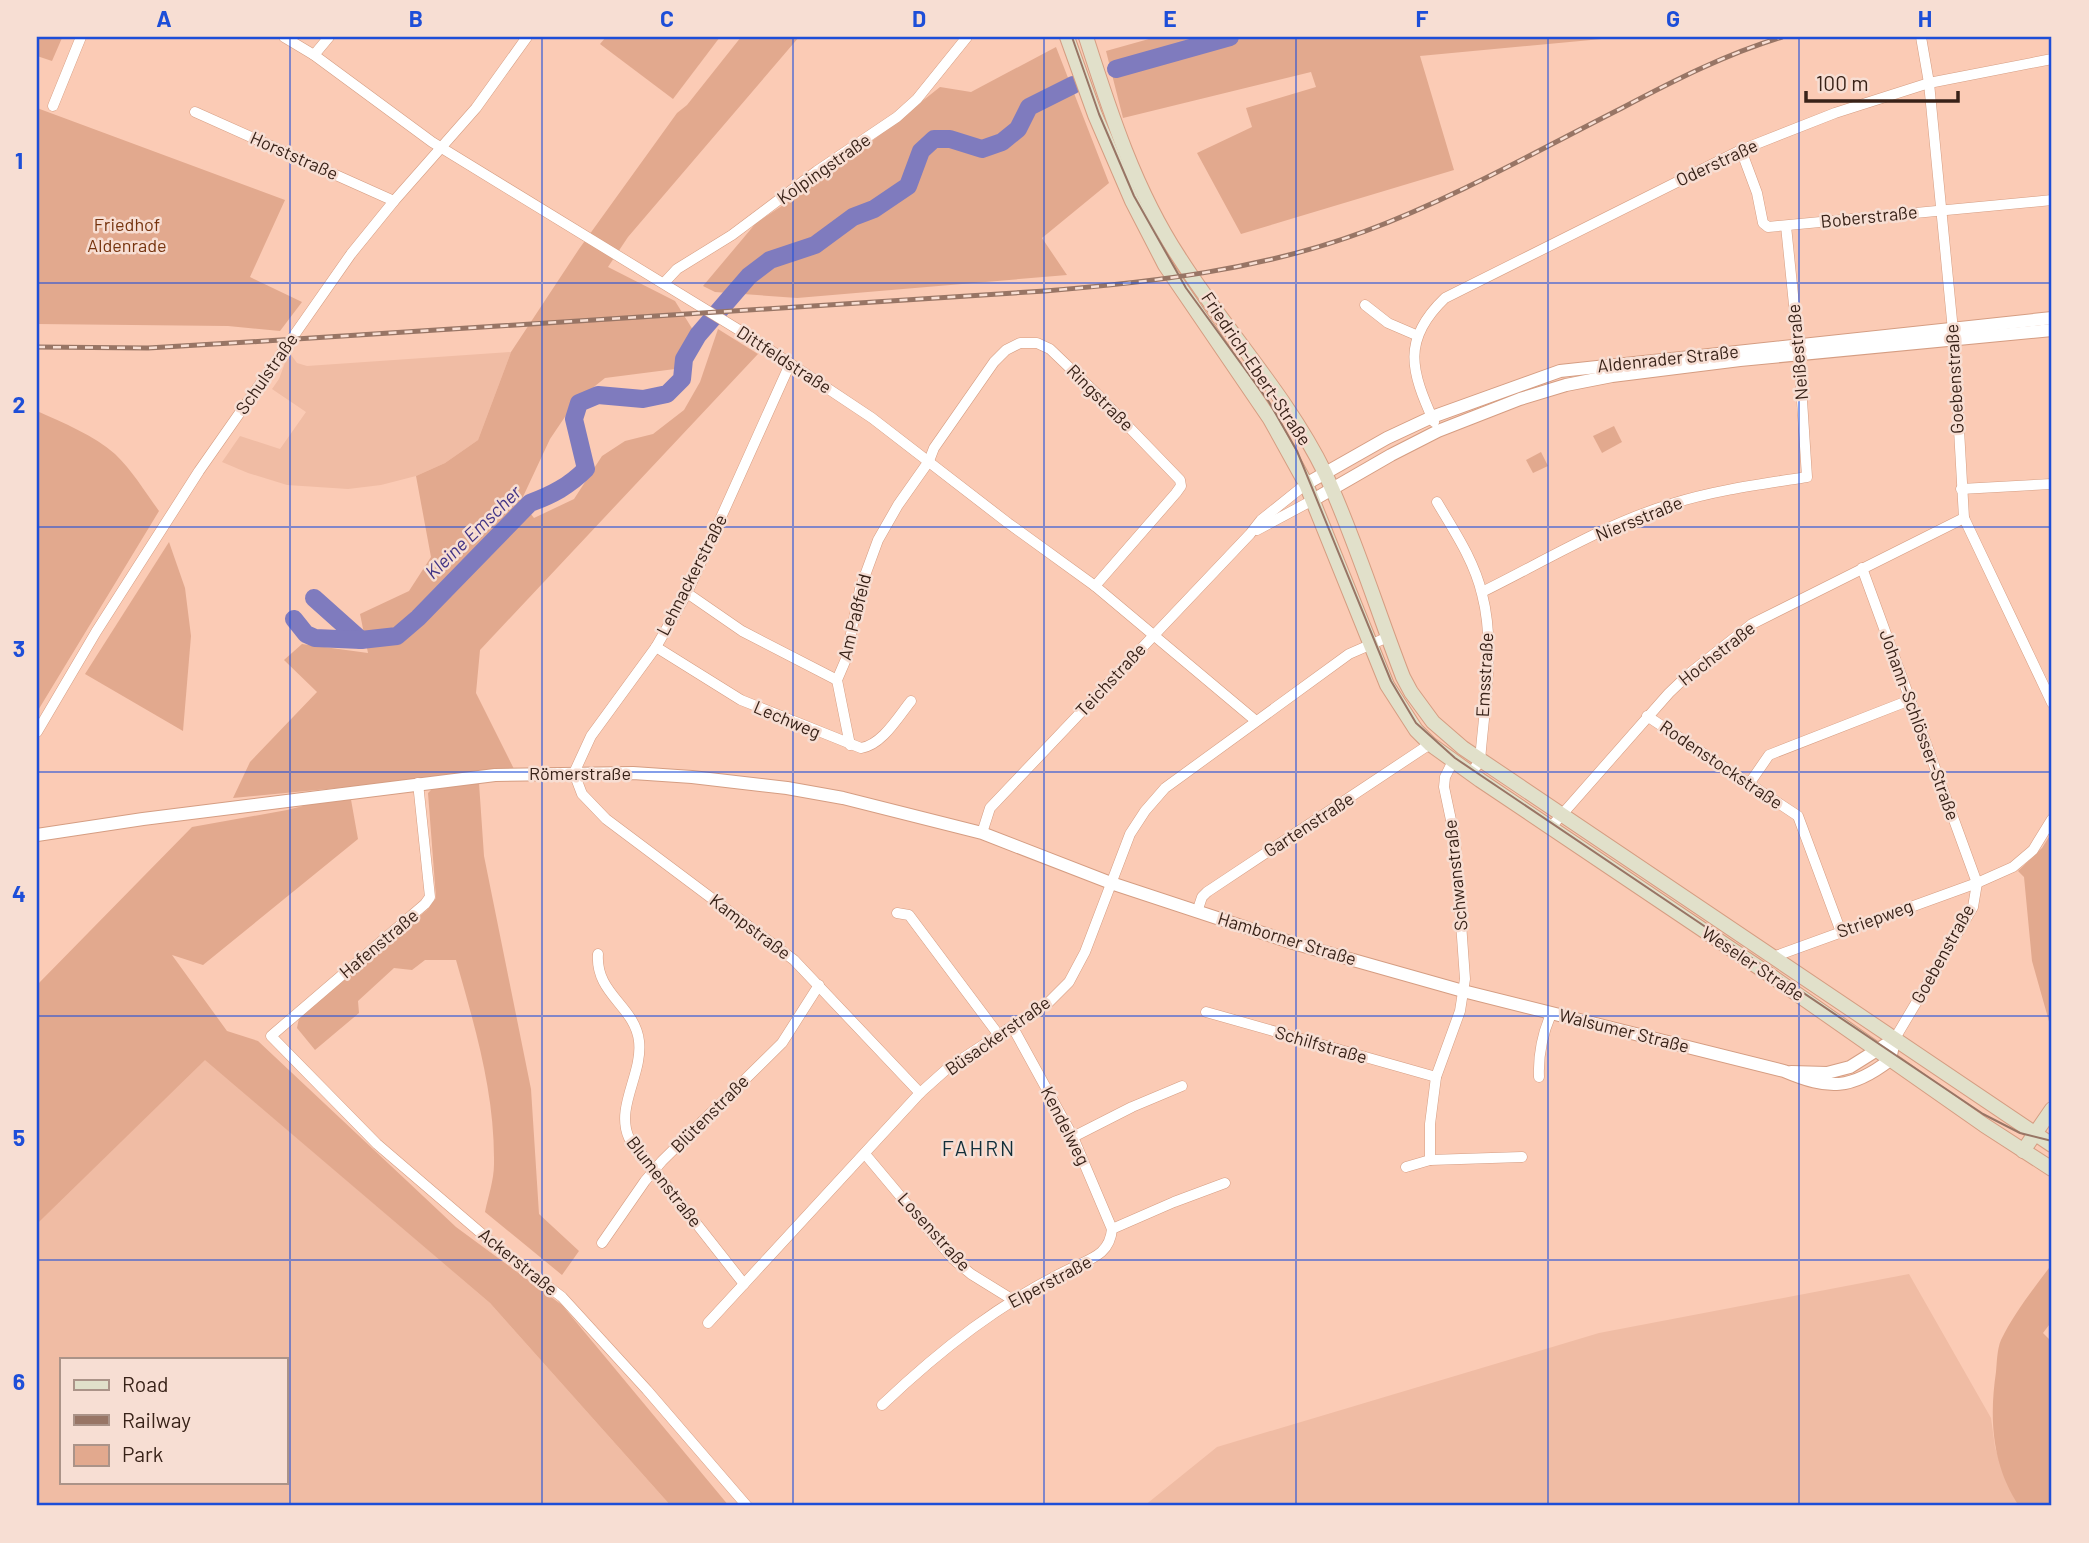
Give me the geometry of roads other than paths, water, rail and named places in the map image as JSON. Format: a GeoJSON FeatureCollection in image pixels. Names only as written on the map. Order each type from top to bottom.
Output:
{"type":"FeatureCollection","features":[{"type":"Feature","properties":{"kind":"main road","name":"Friedrich-Ebert-Straße"},"geometry":{"type":"LineString","coordinates":[[1068,37],[1106,143],[1154,244],[1270,419],[1306,484],[1395,700],[1430,744],[1453,761]]}},
{"type":"Feature","properties":{"kind":"main road","name":"Friedrich-Ebert-Straße"},"geometry":{"type":"LineString","coordinates":[[1086,37],[1120,138],[1178,256],[1294,420],[1325,473],[1403,677],[1421,706],[1447,735],[1480,761]]}},
{"type":"Feature","properties":{"kind":"main road","name":"Weseler Straße"},"geometry":{"type":"LineString","coordinates":[[1453,761],[2052,1169]]}},
{"type":"Feature","properties":{"kind":"main road","name":"Weseler Straße"},"geometry":{"type":"LineString","coordinates":[[1480,761],[2052,1145]]}},
{"type":"Feature","properties":{"kind":"main road"},"geometry":{"type":"LineString","coordinates":[[2023,1151],[2052,1109]]}},
{"type":"Feature","properties":{"kind":"street"},"geometry":{"type":"LineString","coordinates":[[53,106],[80,37]]}},
{"type":"Feature","properties":{"kind":"street","name":"Dittfeldstraße"},"geometry":{"type":"LineString","coordinates":[[284,37],[314,55],[441,147],[700,305],[872,418],[1095,586],[1256,721]]}},
{"type":"Feature","properties":{"kind":"street"},"geometry":{"type":"LineString","coordinates":[[314,55],[328,37]]}},
{"type":"Feature","properties":{"kind":"street","name":"Schulstraße"},"geometry":{"type":"LineString","coordinates":[[37,732],[96,632],[199,471],[351,254],[477,108],[527,37]]}},
{"type":"Feature","properties":{"kind":"street","name":"Kolpingstraße"},"geometry":{"type":"LineString","coordinates":[[664,283],[677,270],[732,235],[817,171],[897,117],[917,99],[967,37]]}},
{"type":"Feature","properties":{"kind":"street","name":"Goebenstraße"},"geometry":{"type":"LineString","coordinates":[[1921,37],[1929,83],[1953,335],[1964,518],[2052,703]]}},
{"type":"Feature","properties":{"kind":"street","name":"Oderstraße"},"geometry":{"type":"LineString","coordinates":[[1416,335],[1433,309],[1445,298],[1741,150],[1835,113],[1929,83],[2052,59]]}},
{"type":"Feature","properties":{"kind":"street","name":"Horststraße"},"geometry":{"type":"LineString","coordinates":[[195,112],[394,201]]}},
{"type":"Feature","properties":{"kind":"street"},"geometry":{"type":"LineString","coordinates":[[1741,150],[1757,192],[1763,223],[1768,227],[1786,226]]}},
{"type":"Feature","properties":{"kind":"street","name":"Boberstraße"},"geometry":{"type":"LineString","coordinates":[[1786,226],[2052,200]]}},
{"type":"Feature","properties":{"kind":"street","name":"Neißestraße"},"geometry":{"type":"LineString","coordinates":[[1786,226],[1799,350],[1807,477]]}},
{"type":"Feature","properties":{"kind":"street"},"geometry":{"type":"LineString","coordinates":[[1365,305],[1388,323],[1416,335],[1416,373],[1438,431]]}},
{"type":"Feature","properties":{"kind":"street","name":"Aldenrader Straße"},"geometry":{"type":"LineString","coordinates":[[1953,335],[2052,318]]}},
{"type":"Feature","properties":{"kind":"street","name":"Aldenrader Straße"},"geometry":{"type":"LineString","coordinates":[[1306,484],[1387,438],[1432,417],[1560,371],[1953,335],[2052,330]]}},
{"type":"Feature","properties":{"kind":"street","name":"Ringstraße"},"geometry":{"type":"LineString","coordinates":[[929,461],[934,448],[970,395],[1006,350],[1020,343],[1037,343],[1050,349],[1180,480],[1181,486],[1176,493],[1095,586]]}},
{"type":"Feature","properties":{"kind":"street","name":"Aldenrader Straße"},"geometry":{"type":"LineString","coordinates":[[1313,500],[1438,431],[1566,385],[1799,350]]}},
{"type":"Feature","properties":{"kind":"street","name":"Lehnackerstraße"},"geometry":{"type":"LineString","coordinates":[[574,773],[591,736],[656,646],[687,593],[790,364]]}},
{"type":"Feature","properties":{"kind":"street","name":"Am Paßfeld"},"geometry":{"type":"LineString","coordinates":[[850,746],[837,680],[846,659],[860,589],[878,540],[898,505],[929,461]]}},
{"type":"Feature","properties":{"kind":"street","name":"Niersstraße"},"geometry":{"type":"LineString","coordinates":[[1482,593],[1622,522],[1668,504],[1709,493],[1807,477]]}},
{"type":"Feature","properties":{"kind":"street","name":"Teichstraße"},"geometry":{"type":"LineString","coordinates":[[982,833],[990,808],[1261,520],[1306,484]]}},
{"type":"Feature","properties":{"kind":"street"},"geometry":{"type":"LineString","coordinates":[[1961,489],[2052,484]]}},
{"type":"Feature","properties":{"kind":"street","name":"Teichstraße"},"geometry":{"type":"LineString","coordinates":[[1250,534],[1313,500]]}},
{"type":"Feature","properties":{"kind":"street","name":"Emsstraße"},"geometry":{"type":"LineString","coordinates":[[1437,502],[1469,556],[1482,593],[1489,631],[1480,761]]}},
{"type":"Feature","properties":{"kind":"street","name":"Hochstraße"},"geometry":{"type":"LineString","coordinates":[[1551,827],[1647,716],[1690,673],[1752,624],[1964,518]]}},
{"type":"Feature","properties":{"kind":"street","name":"Johann-Schlösser-Straße"},"geometry":{"type":"LineString","coordinates":[[1861,568],[1977,883]]}},
{"type":"Feature","properties":{"kind":"street"},"geometry":{"type":"LineString","coordinates":[[687,593],[742,631],[837,680]]}},
{"type":"Feature","properties":{"kind":"street","name":"Büsackerstraße"},"geometry":{"type":"LineString","coordinates":[[708,1323],[919,1093],[948,1068],[1049,1002],[1069,982],[1085,952],[1130,834],[1145,811],[1166,788],[1349,654],[1388,637]]}},
{"type":"Feature","properties":{"kind":"street","name":"Lechweg"},"geometry":{"type":"LineString","coordinates":[[656,646],[741,700],[850,746]]}},
{"type":"Feature","properties":{"kind":"street"},"geometry":{"type":"LineString","coordinates":[[1749,784],[1769,755],[1910,700]]}},
{"type":"Feature","properties":{"kind":"street"},"geometry":{"type":"LineString","coordinates":[[850,746],[870,747],[911,701]]}},
{"type":"Feature","properties":{"kind":"street","name":"Rodenstockstraße"},"geometry":{"type":"LineString","coordinates":[[1647,716],[1798,816],[1841,932]]}},
{"type":"Feature","properties":{"kind":"street","name":"Gartenstraße"},"geometry":{"type":"LineString","coordinates":[[1197,912],[1202,897],[1207,892],[1430,744]]}},
{"type":"Feature","properties":{"kind":"street","name":"Schwanstraße"},"geometry":{"type":"LineString","coordinates":[[1430,1160],[1430,1124],[1436,1077],[1460,1011],[1465,979],[1455,839],[1444,787],[1445,777],[1453,761]]}},
{"type":"Feature","properties":{"kind":"street"},"geometry":{"type":"LineString","coordinates":[[1471,774],[1480,761]]}},
{"type":"Feature","properties":{"kind":"street","name":"Römerstraße"},"geometry":{"type":"LineString","coordinates":[[39,833],[495,775],[574,773],[680,776],[787,788],[843,798],[982,833],[1111,883]]}},
{"type":"Feature","properties":{"kind":"street","name":"Kampstraße"},"geometry":{"type":"LineString","coordinates":[[574,773],[582,794],[606,819],[794,960],[919,1093]]}},
{"type":"Feature","properties":{"kind":"street","name":"Hafenstraße"},"geometry":{"type":"LineString","coordinates":[[271,1036],[430,897],[418,783]]}},
{"type":"Feature","properties":{"kind":"street","name":"Goebenstraße"},"geometry":{"type":"LineString","coordinates":[[1894,1040],[1973,907],[1977,883],[2025,859],[2034,850],[2052,819]]}},
{"type":"Feature","properties":{"kind":"street","name":"Hamborner Straße"},"geometry":{"type":"LineString","coordinates":[[1111,883],[1293,943],[1463,991]]}},
{"type":"Feature","properties":{"kind":"street","name":"Striepweg"},"geometry":{"type":"LineString","coordinates":[[1773,957],[1977,883]]}},
{"type":"Feature","properties":{"kind":"street"},"geometry":{"type":"LineString","coordinates":[[897,913],[909,915],[998,1034]]}},
{"type":"Feature","properties":{"kind":"street","name":"Blumenstraße"},"geometry":{"type":"LineString","coordinates":[[598,954],[597,968],[601,980],[629,1017],[639,1040],[639,1054],[624,1121],[629,1138],[744,1283]]}},
{"type":"Feature","properties":{"kind":"street","name":"Blütenstraße"},"geometry":{"type":"LineString","coordinates":[[602,1243],[654,1170],[782,1043],[819,985]]}},
{"type":"Feature","properties":{"kind":"street","name":"Walsumer Straße"},"geometry":{"type":"LineString","coordinates":[[1463,991],[1784,1071],[1828,1086],[1841,1086],[1875,1072],[1890,1060]]}},
{"type":"Feature","properties":{"kind":"street","name":"Schilfstraße"},"geometry":{"type":"LineString","coordinates":[[1206,1012],[1436,1077]]}},
{"type":"Feature","properties":{"kind":"street"},"geometry":{"type":"LineString","coordinates":[[1539,1077],[1538,1059],[1543,1034],[1551,1014]]}},
{"type":"Feature","properties":{"kind":"street","name":"Kendelweg"},"geometry":{"type":"LineString","coordinates":[[1012,1026],[1073,1138],[1112,1229]]}},
{"type":"Feature","properties":{"kind":"street","name":"Ackerstraße"},"geometry":{"type":"LineString","coordinates":[[271,1036],[377,1144],[503,1252],[562,1297],[747,1506]]}},
{"type":"Feature","properties":{"kind":"street"},"geometry":{"type":"LineString","coordinates":[[1890,1060],[1894,1040]]}},
{"type":"Feature","properties":{"kind":"street","name":"Walsumer Straße"},"geometry":{"type":"LineString","coordinates":[[1784,1071],[1827,1073],[1850,1067],[1894,1040]]}},
{"type":"Feature","properties":{"kind":"street"},"geometry":{"type":"LineString","coordinates":[[1073,1138],[1132,1107],[1182,1086]]}},
{"type":"Feature","properties":{"kind":"street","name":"Losenstraße"},"geometry":{"type":"LineString","coordinates":[[865,1154],[953,1258],[971,1274],[1013,1300]]}},
{"type":"Feature","properties":{"kind":"street"},"geometry":{"type":"LineString","coordinates":[[1406,1167],[1430,1160],[1522,1157]]}},
{"type":"Feature","properties":{"kind":"street"},"geometry":{"type":"LineString","coordinates":[[1112,1229],[1225,1183]]}},
{"type":"Feature","properties":{"kind":"street","name":"Elperstraße"},"geometry":{"type":"LineString","coordinates":[[882,1405],[951,1344],[1013,1300],[1101,1254],[1111,1241],[1112,1229]]}},
{"type":"Feature","properties":{"kind":"waterway","name":"Kleine Emscher"},"geometry":{"type":"LineString","coordinates":[[1116,69],[1230,37]]}},
{"type":"Feature","properties":{"kind":"waterway","name":"Kleine Emscher"},"geometry":{"type":"LineString","coordinates":[[294,619],[306,634],[315,638],[361,640],[397,636],[418,618],[530,503],[560,489],[586,469],[574,419],[579,403],[598,395],[643,399],[667,394],[682,379],[684,359],[698,335],[749,276],[770,260],[815,245],[853,217],[874,209],[908,186],[921,151],[934,139],[950,139],[982,149],[1002,142],[1018,129],[1029,107],[1073,85]]}},
{"type":"Feature","properties":{"kind":"waterway","name":"Kleine Emscher"},"geometry":{"type":"LineString","coordinates":[[314,598],[361,640]]}},
{"type":"Feature","properties":{"kind":"tram line"},"geometry":{"type":"LineString","coordinates":[[1072,37],[1099,114],[1134,196],[1186,288],[1269,402],[1297,451],[1391,681],[1416,723],[1455,758],[1983,1114],[2020,1133],[2052,1141]]}},
{"type":"Feature","properties":{"kind":"railway"},"geometry":{"type":"LineString","coordinates":[[37,347],[148,348],[1045,291],[1166,278],[1246,265],[1324,245],[1429,205],[1700,69],[1782,37]]}},
{"type":"Feature","properties":{"kind":"district","name":"FAHRN"},"geometry":{"type":"Point","coordinates":[979,1149]}},
{"type":"Feature","properties":{"kind":"park label","name":"Friedhof Aldenrade"},"geometry":{"type":"Point","coordinates":[127,235]}}]}
